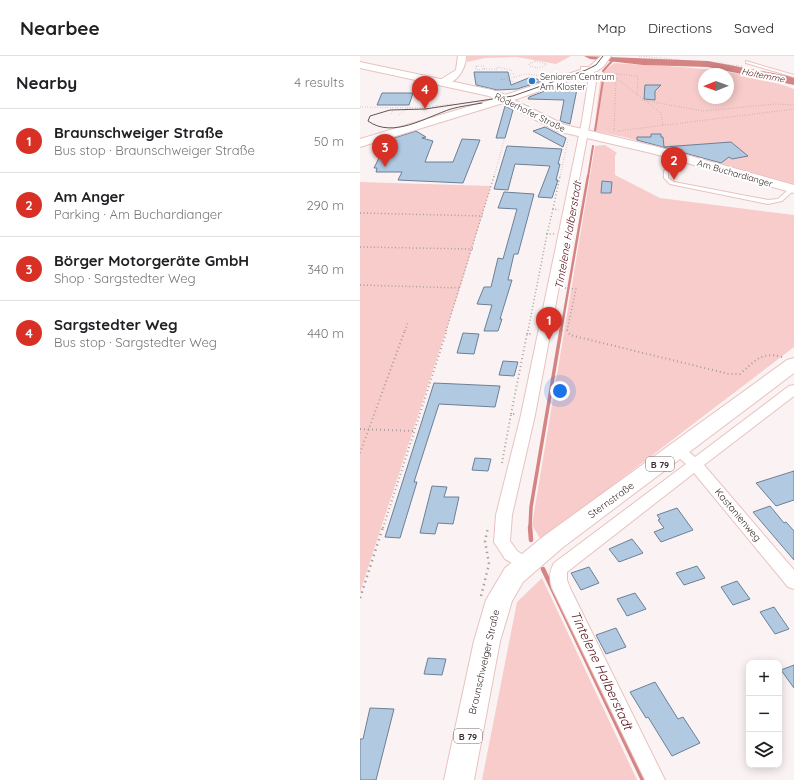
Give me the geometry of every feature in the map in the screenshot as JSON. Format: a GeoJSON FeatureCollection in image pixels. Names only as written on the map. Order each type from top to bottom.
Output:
{"type":"FeatureCollection","features":[{"type":"Feature","properties":{"kind":"main road"},"geometry":{"type":"LineString","coordinates":[[360,143],[528,93],[586,70],[601,58]]}},
{"type":"Feature","properties":{"kind":"main road","name":"Röderhofer Straße"},"geometry":{"type":"LineString","coordinates":[[360,64],[487,92],[504,99],[582,139]]}},
{"type":"Feature","properties":{"kind":"main road"},"geometry":{"type":"LineString","coordinates":[[504,99],[586,70]]}},
{"type":"Feature","properties":{"kind":"main road","name":"Am Buchardianger"},"geometry":{"type":"LineString","coordinates":[[582,139],[603,139],[683,158],[793,189]]}},
{"type":"Feature","properties":{"kind":"main road","name":"Sternstraße"},"geometry":{"type":"LineString","coordinates":[[525,564],[678,451],[790,361]]}},
{"type":"Feature","properties":{"kind":"main road","name":"Braunschweiger Straße"},"geometry":{"type":"LineString","coordinates":[[459,780],[494,615],[506,586],[525,564]]}},
{"type":"Feature","properties":{"kind":"street"},"geometry":{"type":"LineString","coordinates":[[443,82],[460,71],[462,66],[462,56]]}},
{"type":"Feature","properties":{"kind":"street"},"geometry":{"type":"LineString","coordinates":[[525,564],[509,553],[502,540],[504,515],[519,454],[582,139],[593,76],[593,74],[586,70]]}},
{"type":"Feature","properties":{"kind":"street"},"geometry":{"type":"LineString","coordinates":[[655,780],[560,586],[557,578],[558,571],[794,389]]}},
{"type":"Feature","properties":{"kind":"street","name":"Kastanienweg"},"geometry":{"type":"LineString","coordinates":[[678,451],[695,464],[794,582]]}},
{"type":"Feature","properties":{"kind":"lane"},"geometry":{"type":"LineString","coordinates":[[747,62],[794,76]]}},
{"type":"Feature","properties":{"kind":"lane"},"geometry":{"type":"LineString","coordinates":[[683,158],[666,171],[666,178],[672,183],[768,202],[780,200],[793,189]]}},
{"type":"Feature","properties":{"kind":"path"},"geometry":{"type":"LineString","coordinates":[[639,56],[713,62],[744,67]]}},
{"type":"Feature","properties":{"kind":"path"},"geometry":{"type":"LineString","coordinates":[[537,61],[547,64],[546,66],[537,68],[528,65],[537,61]]}},
{"type":"Feature","properties":{"kind":"path"},"geometry":{"type":"LineString","coordinates":[[484,69],[498,68],[514,71]]}},
{"type":"Feature","properties":{"kind":"path"},"geometry":{"type":"LineString","coordinates":[[537,68],[537,74]]}},
{"type":"Feature","properties":{"kind":"path"},"geometry":{"type":"LineString","coordinates":[[586,70],[638,76],[637,96]]}},
{"type":"Feature","properties":{"kind":"path"},"geometry":{"type":"LineString","coordinates":[[508,74],[514,74]]}},
{"type":"Feature","properties":{"kind":"path"},"geometry":{"type":"LineString","coordinates":[[497,82],[515,76],[537,74],[557,79]]}},
{"type":"Feature","properties":{"kind":"path"},"geometry":{"type":"LineString","coordinates":[[611,74],[642,100],[661,113],[663,125]]}},
{"type":"Feature","properties":{"kind":"path"},"geometry":{"type":"LineString","coordinates":[[614,132],[616,78]]}},
{"type":"Feature","properties":{"kind":"path"},"geometry":{"type":"LineString","coordinates":[[506,79],[514,82]]}},
{"type":"Feature","properties":{"kind":"path"},"geometry":{"type":"LineString","coordinates":[[642,100],[703,111],[776,104],[794,105]]}},
{"type":"Feature","properties":{"kind":"path"},"geometry":{"type":"LineString","coordinates":[[360,107],[410,107],[458,103]]}},
{"type":"Feature","properties":{"kind":"path"},"geometry":{"type":"LineString","coordinates":[[391,114],[394,107]]}},
{"type":"Feature","properties":{"kind":"path"},"geometry":{"type":"LineString","coordinates":[[399,115],[410,107]]}},
{"type":"Feature","properties":{"kind":"path"},"geometry":{"type":"LineString","coordinates":[[603,139],[614,132],[794,109]]}},
{"type":"Feature","properties":{"kind":"path"},"geometry":{"type":"LineString","coordinates":[[511,414],[568,140],[582,139]]}},
{"type":"Feature","properties":{"kind":"path"},"geometry":{"type":"LineString","coordinates":[[360,598],[473,249],[504,140]]}},
{"type":"Feature","properties":{"kind":"path"},"geometry":{"type":"LineString","coordinates":[[553,209],[568,210]]}},
{"type":"Feature","properties":{"kind":"path"},"geometry":{"type":"LineString","coordinates":[[360,213],[483,216]]}},
{"type":"Feature","properties":{"kind":"path"},"geometry":{"type":"LineString","coordinates":[[548,234],[563,235]]}},
{"type":"Feature","properties":{"kind":"path"},"geometry":{"type":"LineString","coordinates":[[360,247],[473,249]]}},
{"type":"Feature","properties":{"kind":"path"},"geometry":{"type":"LineString","coordinates":[[360,285],[460,288]]}},
{"type":"Feature","properties":{"kind":"path"},"geometry":{"type":"LineString","coordinates":[[559,288],[576,289],[567,331],[570,335],[729,374],[740,374],[760,356],[772,354],[790,361]]}},
{"type":"Feature","properties":{"kind":"path"},"geometry":{"type":"LineString","coordinates":[[360,453],[408,322]]}},
{"type":"Feature","properties":{"kind":"path"},"geometry":{"type":"LineString","coordinates":[[527,334],[543,335]]}},
{"type":"Feature","properties":{"kind":"path"},"geometry":{"type":"LineString","coordinates":[[360,429],[414,431]]}},
{"type":"Feature","properties":{"kind":"shaded area"},"geometry":{"type":"Polygon","coordinates":[[[467,56],[571,56],[556,64],[517,57],[485,58],[467,62],[467,56]]]}},
{"type":"Feature","properties":{"kind":"shaded area"},"geometry":{"type":"Polygon","coordinates":[[[614,63],[698,68],[698,104],[734,104],[734,73],[750,76],[794,89],[794,185],[624,137],[594,131],[601,74],[614,63]]]}},
{"type":"Feature","properties":{"kind":"shaded area"},"geometry":{"type":"Polygon","coordinates":[[[605,145],[617,153],[615,156],[615,175],[660,198],[794,215],[794,347],[541,540],[532,525],[595,146],[605,145]]]}},
{"type":"Feature","properties":{"kind":"shaded area"},"geometry":{"type":"Polygon","coordinates":[[[360,182],[491,186],[460,288],[360,592],[360,182]]]}},
{"type":"Feature","properties":{"kind":"shaded area"},"geometry":{"type":"Polygon","coordinates":[[[542,578],[637,780],[482,780],[517,602],[542,578]]]}},
{"type":"Feature","properties":{"kind":"building","name":"Senioren Centrum Am Kloster"},"geometry":{"type":"Polygon","coordinates":[[[474,72],[508,72],[511,85],[531,77],[542,81],[517,89],[497,90],[476,85],[474,72]]]}},
{"type":"Feature","properties":{"kind":"building"},"geometry":{"type":"Polygon","coordinates":[[[645,85],[661,85],[655,91],[655,100],[644,99],[645,85]]]}},
{"type":"Feature","properties":{"kind":"building"},"geometry":{"type":"Polygon","coordinates":[[[558,86],[577,89],[570,124],[560,121],[564,100],[528,99],[529,97],[558,86]]]}},
{"type":"Feature","properties":{"kind":"building"},"geometry":{"type":"Polygon","coordinates":[[[382,93],[413,93],[409,105],[377,105],[382,93]]]}},
{"type":"Feature","properties":{"kind":"building"},"geometry":{"type":"Polygon","coordinates":[[[505,106],[513,110],[505,138],[496,138],[505,106]]]}},
{"type":"Feature","properties":{"kind":"building"},"geometry":{"type":"Polygon","coordinates":[[[545,127],[566,138],[563,147],[533,131],[545,127]]]}},
{"type":"Feature","properties":{"kind":"building"},"geometry":{"type":"Polygon","coordinates":[[[416,131],[426,137],[422,138],[433,141],[425,162],[453,162],[462,139],[480,140],[463,183],[398,180],[402,172],[376,172],[377,168],[374,168],[388,140],[416,131]]]}},
{"type":"Feature","properties":{"kind":"building"},"geometry":{"type":"Polygon","coordinates":[[[651,134],[661,134],[661,137],[663,137],[664,147],[731,142],[748,156],[732,159],[729,157],[721,163],[637,140],[637,137],[651,137],[651,134]]]}},
{"type":"Feature","properties":{"kind":"building"},"geometry":{"type":"Polygon","coordinates":[[[507,146],[562,149],[558,164],[560,164],[556,180],[558,180],[552,198],[538,197],[550,166],[515,164],[508,190],[494,189],[507,146]]]}},
{"type":"Feature","properties":{"kind":"building"},"geometry":{"type":"Polygon","coordinates":[[[602,181],[612,182],[611,193],[601,193],[602,181]]]}},
{"type":"Feature","properties":{"kind":"building"},"geometry":{"type":"Polygon","coordinates":[[[504,192],[534,194],[518,254],[514,254],[508,280],[512,280],[500,319],[502,319],[498,331],[484,331],[492,305],[477,304],[484,287],[491,287],[498,258],[503,259],[517,209],[498,208],[504,192]]]}},
{"type":"Feature","properties":{"kind":"building"},"geometry":{"type":"Polygon","coordinates":[[[463,333],[479,334],[474,354],[457,353],[463,333]]]}},
{"type":"Feature","properties":{"kind":"building"},"geometry":{"type":"Polygon","coordinates":[[[503,361],[518,362],[514,376],[499,375],[503,361]]]}},
{"type":"Feature","properties":{"kind":"building"},"geometry":{"type":"Polygon","coordinates":[[[434,383],[500,386],[495,407],[439,404],[414,482],[417,482],[400,538],[385,537],[434,383]]]}},
{"type":"Feature","properties":{"kind":"building"},"geometry":{"type":"Polygon","coordinates":[[[475,458],[491,459],[488,471],[472,470],[475,458]]]}},
{"type":"Feature","properties":{"kind":"building"},"geometry":{"type":"Polygon","coordinates":[[[794,471],[794,500],[776,506],[756,483],[794,471]]]}},
{"type":"Feature","properties":{"kind":"building"},"geometry":{"type":"Polygon","coordinates":[[[432,486],[447,487],[444,497],[459,497],[453,524],[438,523],[435,534],[420,533],[432,486]]]}},
{"type":"Feature","properties":{"kind":"building"},"geometry":{"type":"Polygon","coordinates":[[[770,506],[784,523],[786,522],[794,531],[794,560],[753,512],[770,506]]]}},
{"type":"Feature","properties":{"kind":"building"},"geometry":{"type":"Polygon","coordinates":[[[677,508],[693,530],[661,542],[654,532],[664,528],[658,520],[660,519],[657,515],[677,508]]]}},
{"type":"Feature","properties":{"kind":"building"},"geometry":{"type":"Polygon","coordinates":[[[632,539],[643,553],[619,562],[609,549],[632,539]]]}},
{"type":"Feature","properties":{"kind":"building"},"geometry":{"type":"Polygon","coordinates":[[[697,566],[705,578],[684,585],[676,573],[697,566]]]}},
{"type":"Feature","properties":{"kind":"building"},"geometry":{"type":"Polygon","coordinates":[[[589,567],[599,583],[581,590],[571,573],[589,567]]]}},
{"type":"Feature","properties":{"kind":"building"},"geometry":{"type":"Polygon","coordinates":[[[737,581],[750,599],[733,605],[721,587],[737,581]]]}},
{"type":"Feature","properties":{"kind":"building"},"geometry":{"type":"Polygon","coordinates":[[[635,593],[646,609],[627,616],[617,599],[635,593]]]}},
{"type":"Feature","properties":{"kind":"building"},"geometry":{"type":"Polygon","coordinates":[[[774,607],[789,629],[775,634],[760,612],[774,607]]]}},
{"type":"Feature","properties":{"kind":"building"},"geometry":{"type":"Polygon","coordinates":[[[616,628],[626,647],[606,654],[596,635],[616,628]]]}},
{"type":"Feature","properties":{"kind":"building"},"geometry":{"type":"Polygon","coordinates":[[[428,658],[446,659],[442,675],[424,674],[428,658]]]}},
{"type":"Feature","properties":{"kind":"building"},"geometry":{"type":"Polygon","coordinates":[[[794,665],[794,688],[782,671],[782,670],[794,665]]]}},
{"type":"Feature","properties":{"kind":"building"},"geometry":{"type":"Polygon","coordinates":[[[655,682],[678,719],[683,717],[700,743],[672,756],[648,717],[646,718],[630,692],[655,682]]]}},
{"type":"Feature","properties":{"kind":"building"},"geometry":{"type":"Polygon","coordinates":[[[370,708],[394,709],[376,780],[360,780],[360,739],[363,739],[370,708]]]}},
{"type":"Feature","properties":{"kind":"waterway","name":"Holtemme"},"geometry":{"type":"LineString","coordinates":[[590,56],[643,62],[708,64],[794,81]]}},
{"type":"Feature","properties":{"kind":"waterway","name":"Tintelene Halberstadt"},"geometry":{"type":"LineString","coordinates":[[603,71],[613,60]]}},
{"type":"Feature","properties":{"kind":"waterway","name":"Tintelene Halberstadt"},"geometry":{"type":"LineString","coordinates":[[595,131],[604,74]]}},
{"type":"Feature","properties":{"kind":"waterway","name":"Tintelene Halberstadt"},"geometry":{"type":"LineString","coordinates":[[588,177],[593,146]]}},
{"type":"Feature","properties":{"kind":"waterway","name":"Tintelene Halberstadt"},"geometry":{"type":"LineString","coordinates":[[561,331],[588,176]]}},
{"type":"Feature","properties":{"kind":"waterway","name":"Tintelene Halberstadt"},"geometry":{"type":"LineString","coordinates":[[530,527],[531,507],[561,330]]}},
{"type":"Feature","properties":{"kind":"waterway","name":"Tintelene Halberstadt"},"geometry":{"type":"LineString","coordinates":[[530,527],[531,540]]}},
{"type":"Feature","properties":{"kind":"waterway","name":"Tintelene Halberstadt"},"geometry":{"type":"LineString","coordinates":[[543,569],[643,780]]}},
{"type":"Feature","properties":{"kind":"tram line"},"geometry":{"type":"LineString","coordinates":[[482,103],[451,109],[410,125],[399,127],[388,128],[378,126],[368,121],[370,116],[390,110],[425,109],[513,96],[586,70],[596,65],[603,56]]}},
{"type":"Feature","properties":{"kind":"place","name":"Senioren Centrum Am Kloster"},"geometry":{"type":"Point","coordinates":[532,81]}},
{"type":"Feature","properties":{"kind":"place","name":"Sargstedter Weg"},"geometry":{"type":"Point","coordinates":[425,109]}},
{"type":"Feature","properties":{"kind":"place","name":"Börger Motorgeräte GmbH"},"geometry":{"type":"Point","coordinates":[385,167]}},
{"type":"Feature","properties":{"kind":"place","name":"Am Anger"},"geometry":{"type":"Point","coordinates":[674,180]}},
{"type":"Feature","properties":{"kind":"place","name":"Braunschweiger Straße"},"geometry":{"type":"Point","coordinates":[549,340]}}]}
